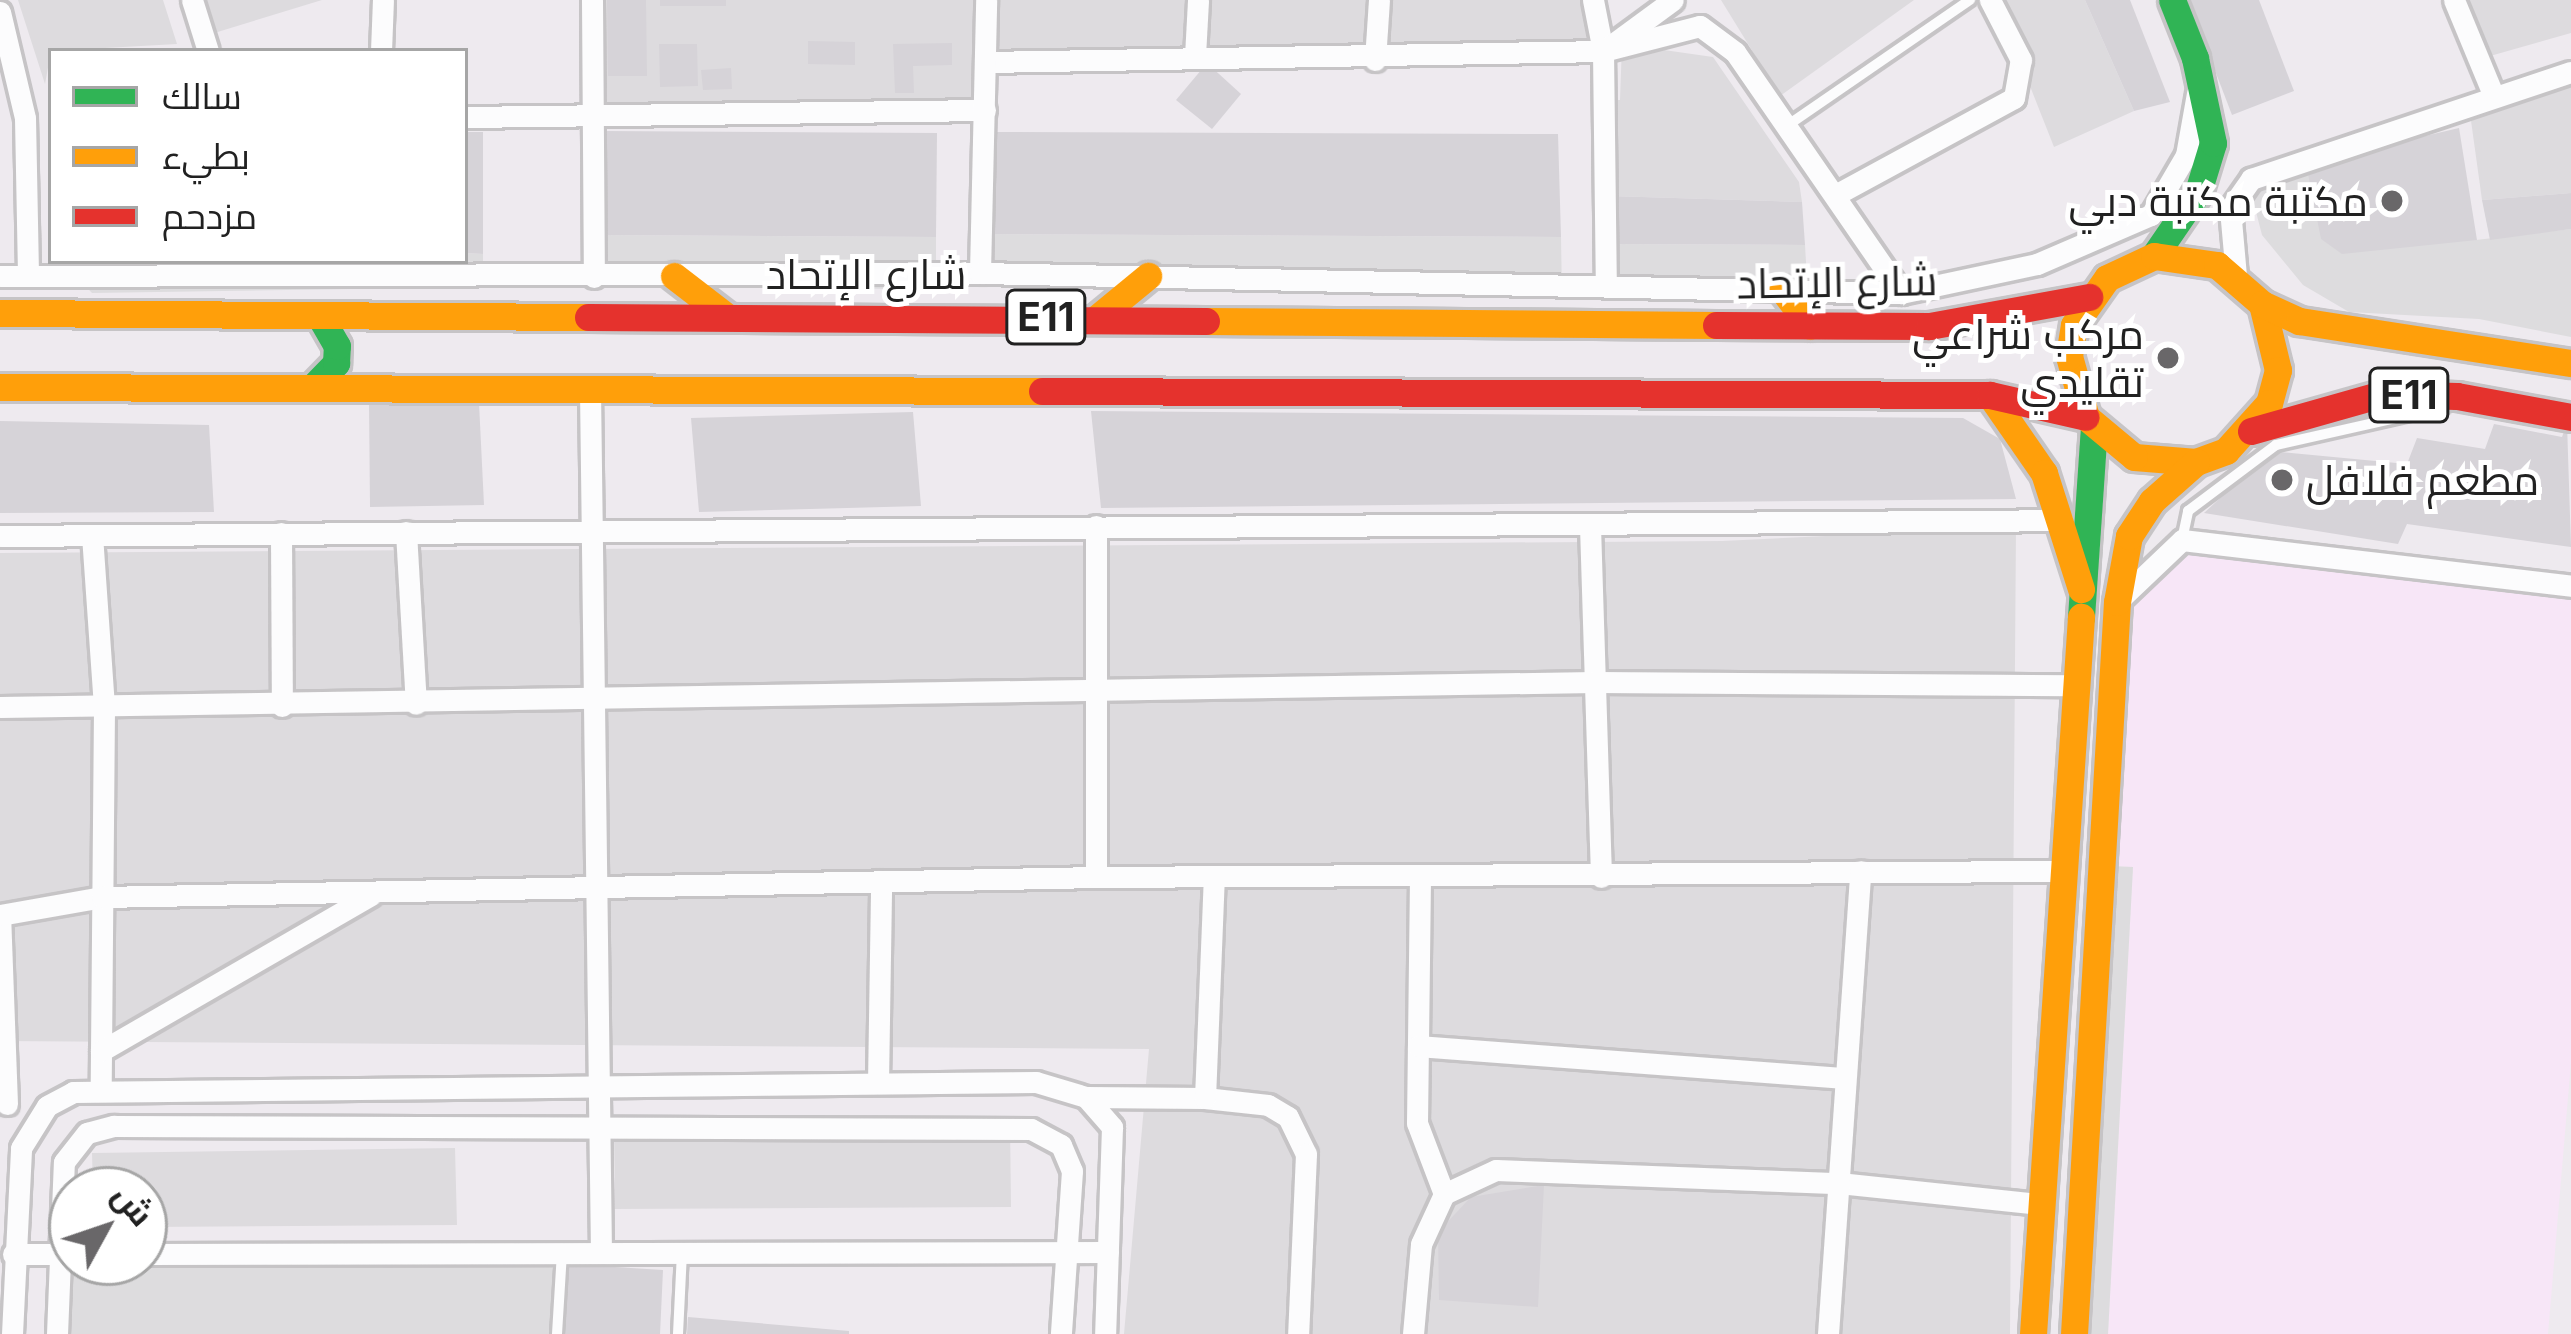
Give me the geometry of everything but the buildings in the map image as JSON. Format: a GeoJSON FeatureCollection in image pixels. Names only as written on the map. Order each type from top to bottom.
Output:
{"type":"FeatureCollection","features":[{"type":"Feature","properties":{"kind":"main road"},"geometry":{"type":"LineString","coordinates":[[2154,256],[2198,192],[2213,142],[2200,74],[2172,0]]}},
{"type":"Feature","properties":{"kind":"main road"},"geometry":{"type":"LineString","coordinates":[[2033,1334],[2090,422],[2068,356],[2089,297],[2129,264],[2154,256],[2187,256],[2236,276],[2262,304],[2278,370],[2251,431],[2196,462],[2152,501],[2129,536],[2117,602],[2074,1334]]}},
{"type":"Feature","properties":{"kind":"main road"},"geometry":{"type":"LineString","coordinates":[[674,276],[726,316]]}},
{"type":"Feature","properties":{"kind":"main road"},"geometry":{"type":"LineString","coordinates":[[1097,317],[1148,276]]}},
{"type":"Feature","properties":{"kind":"main road"},"geometry":{"type":"LineString","coordinates":[[1782,289],[1810,326]]}},
{"type":"Feature","properties":{"kind":"main road","name":"شارع الإتحاد"},"geometry":{"type":"LineString","coordinates":[[0,313],[1929,326],[2089,297]]}},
{"type":"Feature","properties":{"kind":"main road","name":"E11"},"geometry":{"type":"LineString","coordinates":[[2262,304],[2353,334],[2571,363]]}},
{"type":"Feature","properties":{"kind":"main road"},"geometry":{"type":"LineString","coordinates":[[312,388],[336,363],[338,346],[320,316]]}},
{"type":"Feature","properties":{"kind":"main road","name":"E11"},"geometry":{"type":"LineString","coordinates":[[0,387],[1990,395],[2090,422]]}},
{"type":"Feature","properties":{"kind":"main road","name":"E11"},"geometry":{"type":"LineString","coordinates":[[2251,431],[2382,394],[2457,396],[2571,417]]}},
{"type":"Feature","properties":{"kind":"main road"},"geometry":{"type":"LineString","coordinates":[[1990,395],[2044,473],[2081,589]]}},
{"type":"Feature","properties":{"kind":"main road"},"geometry":{"type":"LineString","coordinates":[[2090,422],[2134,457],[2196,462]]}},
{"type":"Feature","properties":{"kind":"street"},"geometry":{"type":"LineString","coordinates":[[191,0],[207,48]]}},
{"type":"Feature","properties":{"kind":"street"},"geometry":{"type":"LineString","coordinates":[[381,48],[383,0]]}},
{"type":"Feature","properties":{"kind":"street"},"geometry":{"type":"LineString","coordinates":[[592,0],[593,277]]}},
{"type":"Feature","properties":{"kind":"street"},"geometry":{"type":"LineString","coordinates":[[980,273],[986,0]]}},
{"type":"Feature","properties":{"kind":"street"},"geometry":{"type":"LineString","coordinates":[[1196,56],[1198,0]]}},
{"type":"Feature","properties":{"kind":"street"},"geometry":{"type":"LineString","coordinates":[[1375,60],[1379,0]]}},
{"type":"Feature","properties":{"kind":"street"},"geometry":{"type":"LineString","coordinates":[[1593,0],[1604,52],[1606,284]]}},
{"type":"Feature","properties":{"kind":"street"},"geometry":{"type":"LineString","coordinates":[[1604,52],[1672,0]]}},
{"type":"Feature","properties":{"kind":"street"},"geometry":{"type":"LineString","coordinates":[[1839,193],[2014,98],[2020,60],[1990,0]]}},
{"type":"Feature","properties":{"kind":"street"},"geometry":{"type":"LineString","coordinates":[[2454,0],[2493,94]]}},
{"type":"Feature","properties":{"kind":"street"},"geometry":{"type":"LineString","coordinates":[[0,12],[25,118],[28,275]]}},
{"type":"Feature","properties":{"kind":"street"},"geometry":{"type":"LineString","coordinates":[[986,62],[1196,56],[1375,60],[1604,52],[1700,26],[1735,52],[1839,193],[1901,292]]}},
{"type":"Feature","properties":{"kind":"street"},"geometry":{"type":"LineString","coordinates":[[2236,276],[2230,209],[2251,179],[2493,94],[2571,72]]}},
{"type":"Feature","properties":{"kind":"street"},"geometry":{"type":"LineString","coordinates":[[0,276],[980,273],[1901,292],[2037,264],[2151,214],[2186,155],[2200,74]]}},
{"type":"Feature","properties":{"kind":"street"},"geometry":{"type":"LineString","coordinates":[[468,117],[985,110]]}},
{"type":"Feature","properties":{"kind":"street"},"geometry":{"type":"LineString","coordinates":[[25,118],[48,118]]}},
{"type":"Feature","properties":{"kind":"street"},"geometry":{"type":"LineString","coordinates":[[590,390],[601,1252]]}},
{"type":"Feature","properties":{"kind":"street"},"geometry":{"type":"LineString","coordinates":[[0,536],[2062,520]]}},
{"type":"Feature","properties":{"kind":"street"},"geometry":{"type":"LineString","coordinates":[[1096,526],[1096,877]]}},
{"type":"Feature","properties":{"kind":"street"},"geometry":{"type":"LineString","coordinates":[[1590,526],[1601,877]]}},
{"type":"Feature","properties":{"kind":"street"},"geometry":{"type":"LineString","coordinates":[[406,532],[416,704]]}},
{"type":"Feature","properties":{"kind":"street"},"geometry":{"type":"LineString","coordinates":[[281,533],[282,706]]}},
{"type":"Feature","properties":{"kind":"street"},"geometry":{"type":"LineString","coordinates":[[92,535],[104,708],[101,1087]]}},
{"type":"Feature","properties":{"kind":"street"},"geometry":{"type":"LineString","coordinates":[[2117,602],[2182,540],[2571,586]]}},
{"type":"Feature","properties":{"kind":"street"},"geometry":{"type":"LineString","coordinates":[[0,707],[597,702],[1595,682],[2072,685]]}},
{"type":"Feature","properties":{"kind":"street"},"geometry":{"type":"LineString","coordinates":[[1828,1334],[1860,871]]}},
{"type":"Feature","properties":{"kind":"street"},"geometry":{"type":"LineString","coordinates":[[1298,1334],[1306,1154],[1299,1137],[1268,1105],[1205,1098],[1086,1096],[1036,1082],[599,1088],[101,1087],[47,1106],[3,1104],[0,915],[102,897],[1096,877],[2062,871]]}},
{"type":"Feature","properties":{"kind":"street"},"geometry":{"type":"LineString","coordinates":[[1205,1098],[1214,877]]}},
{"type":"Feature","properties":{"kind":"street"},"geometry":{"type":"LineString","coordinates":[[1420,878],[1420,1137],[1444,1193]]}},
{"type":"Feature","properties":{"kind":"street"},"geometry":{"type":"LineString","coordinates":[[878,1083],[881,881]]}},
{"type":"Feature","properties":{"kind":"street"},"geometry":{"type":"LineString","coordinates":[[101,1051],[376,892]]}},
{"type":"Feature","properties":{"kind":"street"},"geometry":{"type":"LineString","coordinates":[[1418,1046],[1845,1078]]}},
{"type":"Feature","properties":{"kind":"street"},"geometry":{"type":"LineString","coordinates":[[1086,1096],[1112,1127],[1105,1334]]}},
{"type":"Feature","properties":{"kind":"street"},"geometry":{"type":"LineString","coordinates":[[12,1334],[9,1239],[21,1148],[47,1106]]}},
{"type":"Feature","properties":{"kind":"street"},"geometry":{"type":"LineString","coordinates":[[64,1166],[75,1143],[100,1126],[602,1132],[1031,1129],[1069,1158],[1061,1334]]}},
{"type":"Feature","properties":{"kind":"street"},"geometry":{"type":"LineString","coordinates":[[1414,1334],[1421,1244],[1444,1193],[1496,1170],[1839,1184],[2038,1204]]}},
{"type":"Feature","properties":{"kind":"street"},"geometry":{"type":"LineString","coordinates":[[9,1239],[48,1249]]}},
{"type":"Feature","properties":{"kind":"street"},"geometry":{"type":"LineString","coordinates":[[168,1254],[1064,1247],[1108,1252]]}},
{"type":"Feature","properties":{"kind":"street"},"geometry":{"type":"LineString","coordinates":[[57,1334],[62,1286]]}},
{"type":"Feature","properties":{"kind":"lane"},"geometry":{"type":"LineString","coordinates":[[1788,125],[1970,0]]}},
{"type":"Feature","properties":{"kind":"lane"},"geometry":{"type":"LineString","coordinates":[[2182,540],[2188,511],[2276,445],[2426,417],[2457,396]]}},
{"type":"Feature","properties":{"kind":"lane"},"geometry":{"type":"LineString","coordinates":[[678,1334],[682,1251]]}},
{"type":"Feature","properties":{"kind":"lane"},"geometry":{"type":"LineString","coordinates":[[557,1334],[562,1252]]}},
{"type":"Feature","properties":{"kind":"shaded area"},"geometry":{"type":"Polygon","coordinates":[[[18,0],[163,0],[177,44],[48,48],[45,84],[18,0]]]}},
{"type":"Feature","properties":{"kind":"shaded area"},"geometry":{"type":"Polygon","coordinates":[[[199,0],[322,0],[211,34],[199,0]]]}},
{"type":"Feature","properties":{"kind":"shaded area"},"geometry":{"type":"Polygon","coordinates":[[[592,0],[1593,0],[1603,51],[987,62],[985,110],[594,115],[592,0]]]}},
{"type":"Feature","properties":{"kind":"shaded area"},"geometry":{"type":"Polygon","coordinates":[[[1721,0],[1914,0],[1780,96],[1721,0]]]}},
{"type":"Feature","properties":{"kind":"shaded area"},"geometry":{"type":"Polygon","coordinates":[[[1996,0],[2085,0],[2134,111],[2054,147],[1996,0]]]}},
{"type":"Feature","properties":{"kind":"shaded area"},"geometry":{"type":"Polygon","coordinates":[[[2442,0],[2571,0],[2571,33],[2469,62],[2442,0]]]}},
{"type":"Feature","properties":{"kind":"shaded area"},"geometry":{"type":"Polygon","coordinates":[[[1622,44],[1713,57],[1799,182],[1802,202],[1610,196],[1607,100],[1620,100],[1622,44]]]}},
{"type":"Feature","properties":{"kind":"shaded area"},"geometry":{"type":"Polygon","coordinates":[[[2571,72],[2571,193],[2482,200],[2468,99],[2571,72]]]}},
{"type":"Feature","properties":{"kind":"shaded area"},"geometry":{"type":"Polygon","coordinates":[[[2306,164],[2476,240],[2571,229],[2571,337],[2479,319],[2349,312],[2303,285],[2262,235],[2247,177],[2306,164]]]}},
{"type":"Feature","properties":{"kind":"shaded area"},"geometry":{"type":"Polygon","coordinates":[[[990,234],[1561,237],[1562,298],[990,286],[990,234]]]}},
{"type":"Feature","properties":{"kind":"shaded area"},"geometry":{"type":"Polygon","coordinates":[[[601,235],[936,237],[936,289],[606,287],[601,235]]]}},
{"type":"Feature","properties":{"kind":"shaded area"},"geometry":{"type":"Polygon","coordinates":[[[1612,244],[1805,245],[1808,297],[1609,297],[1612,244]]]}},
{"type":"Feature","properties":{"kind":"shaded area"},"geometry":{"type":"Polygon","coordinates":[[[468,253],[483,254],[483,287],[92,293],[65,264],[468,264],[468,253]]]}},
{"type":"Feature","properties":{"kind":"shaded area"},"geometry":{"type":"Polygon","coordinates":[[[2016,527],[2010,1334],[1124,1334],[1149,1049],[0,1041],[0,553],[1722,541],[2016,527]]]}},
{"type":"Feature","properties":{"kind":"shaded area"},"geometry":{"type":"Polygon","coordinates":[[[2220,551],[2571,600],[2571,1062],[2548,1334],[2108,1334],[2133,867],[2109,866],[2128,602],[2179,556],[2220,551]]]}},
{"type":"Feature","properties":{"kind":"shaded area"},"geometry":{"type":"Polygon","coordinates":[[[2109,866],[2133,867],[2108,1334],[2080,1334],[2109,866]]]}},
{"type":"Feature","properties":{"kind":"shaded area"},"geometry":{"type":"Polygon","coordinates":[[[1010,1124],[1011,1207],[615,1209],[614,1127],[1010,1124]]]}},
{"type":"Feature","properties":{"kind":"shaded area"},"geometry":{"type":"Polygon","coordinates":[[[455,1148],[457,1225],[168,1227],[168,1166],[92,1166],[92,1153],[455,1148]]]}},
{"type":"Feature","properties":{"kind":"shaded area"},"geometry":{"type":"Polygon","coordinates":[[[566,1264],[562,1334],[58,1334],[61,1286],[168,1286],[168,1265],[566,1264]]]}},
{"type":"Feature","properties":{"kind":"traffic: fast"},"geometry":{"type":"LineString","coordinates":[[2154,256],[2198,192],[2213,143],[2195,58],[2172,0]]}},
{"type":"Feature","properties":{"kind":"traffic: fast"},"geometry":{"type":"LineString","coordinates":[[312,388],[336,363],[337,346],[320,316]]}},
{"type":"Feature","properties":{"kind":"traffic: fast"},"geometry":{"type":"LineString","coordinates":[[2081,617],[2094,426]]}},
{"type":"Feature","properties":{"kind":"traffic: slow"},"geometry":{"type":"LineString","coordinates":[[2262,304],[2278,370],[2269,403],[2226,451],[2196,462],[2134,457],[2086,417],[2069,356],[2074,325],[2107,278],[2154,256],[2217,265],[2262,304],[2299,321],[2571,363]]}},
{"type":"Feature","properties":{"kind":"traffic: slow"},"geometry":{"type":"LineString","coordinates":[[674,276],[726,316]]}},
{"type":"Feature","properties":{"kind":"traffic: slow"},"geometry":{"type":"LineString","coordinates":[[1098,317],[1148,276]]}},
{"type":"Feature","properties":{"kind":"traffic: slow"},"geometry":{"type":"LineString","coordinates":[[1782,289],[1810,326]]}},
{"type":"Feature","properties":{"kind":"traffic: slow"},"geometry":{"type":"LineString","coordinates":[[0,313],[588,317]]}},
{"type":"Feature","properties":{"kind":"traffic: slow"},"geometry":{"type":"LineString","coordinates":[[1206,321],[1716,325]]}},
{"type":"Feature","properties":{"kind":"traffic: slow"},"geometry":{"type":"LineString","coordinates":[[0,387],[1042,391]]}},
{"type":"Feature","properties":{"kind":"traffic: slow"},"geometry":{"type":"LineString","coordinates":[[1990,395],[2044,473],[2081,589]]}},
{"type":"Feature","properties":{"kind":"traffic: slow"},"geometry":{"type":"LineString","coordinates":[[2074,1334],[2117,602],[2129,536],[2152,501],[2196,462]]}},
{"type":"Feature","properties":{"kind":"traffic: slow"},"geometry":{"type":"LineString","coordinates":[[2033,1334],[2081,617]]}},
{"type":"Feature","properties":{"kind":"traffic: jam"},"geometry":{"type":"LineString","coordinates":[[1716,325],[1929,326],[2089,297]]}},
{"type":"Feature","properties":{"kind":"traffic: jam"},"geometry":{"type":"LineString","coordinates":[[588,317],[1206,321]]}},
{"type":"Feature","properties":{"kind":"traffic: jam"},"geometry":{"type":"LineString","coordinates":[[1042,391],[1990,395],[2086,417]]}},
{"type":"Feature","properties":{"kind":"traffic: jam"},"geometry":{"type":"LineString","coordinates":[[2251,431],[2382,394],[2457,396],[2571,417]]}},
{"type":"Feature","properties":{"kind":"place","name":"مكتبة مكتبة دبي"},"geometry":{"type":"Point","coordinates":[2392,201]}},
{"type":"Feature","properties":{"kind":"place","name":"مركب شراعي تقليدي"},"geometry":{"type":"Point","coordinates":[2168,358]}},
{"type":"Feature","properties":{"kind":"place","name":"مطعم فلافل"},"geometry":{"type":"Point","coordinates":[2282,480]}}]}
